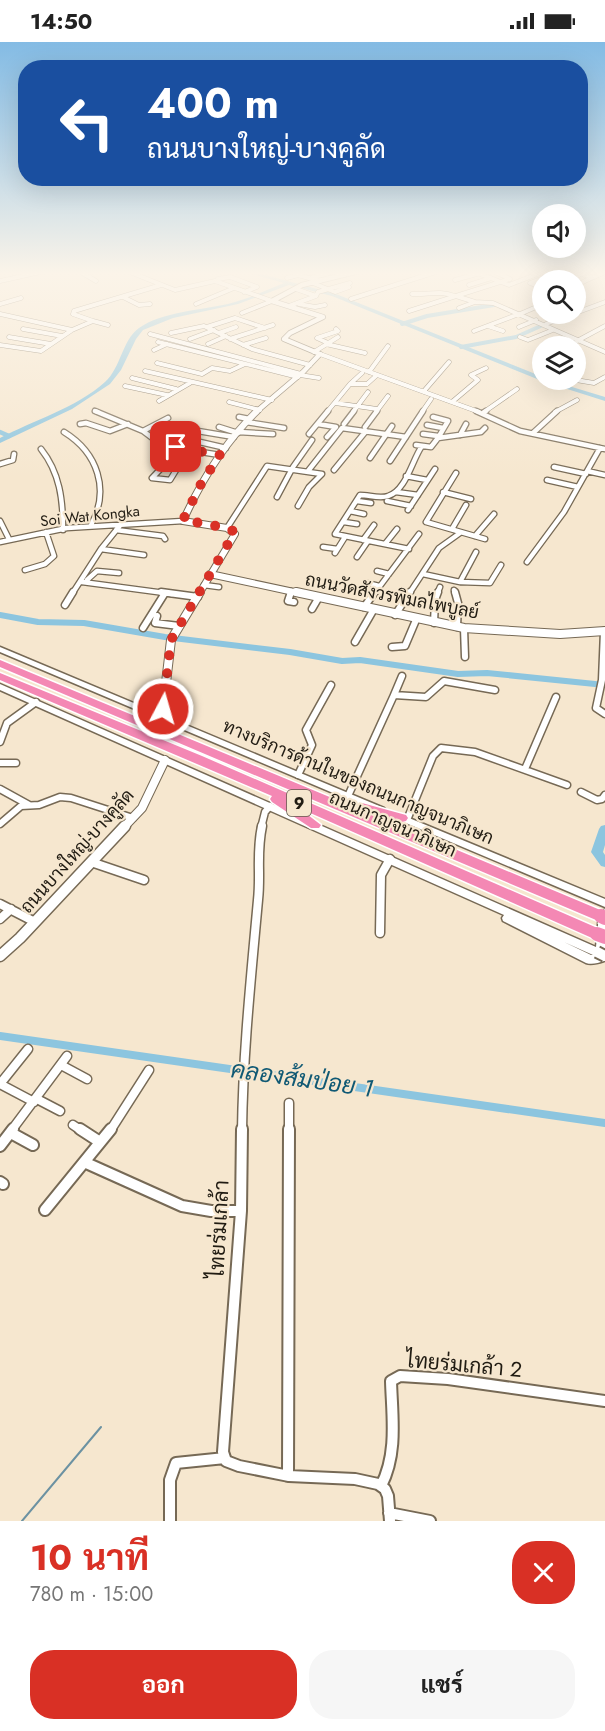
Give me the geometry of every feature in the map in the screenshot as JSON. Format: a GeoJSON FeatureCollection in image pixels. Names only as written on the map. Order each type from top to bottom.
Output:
{"type":"FeatureCollection","features":[{"type":"Feature","properties":{"kind":"highway","name":"ถนนกาญจนาภิเษก"},"geometry":{"type":"LineString","coordinates":[[0,663],[318,795],[603,908]]}},
{"type":"Feature","properties":{"kind":"highway","name":"ถนนกาญจนาภิเษก"},"geometry":{"type":"LineString","coordinates":[[1,685],[253,783],[601,936]]}},
{"type":"Feature","properties":{"kind":"highway"},"geometry":{"type":"LineString","coordinates":[[253,783],[315,825]]}},
{"type":"Feature","properties":{"kind":"highway"},"geometry":{"type":"LineString","coordinates":[[318,795],[404,819]]}},
{"type":"Feature","properties":{"kind":"main road","name":"ทางบริการด้านในของถนนกาญจนาภิเษก"},"geometry":{"type":"LineString","coordinates":[[0,649],[474,849],[514,858],[596,893],[603,908]]}},
{"type":"Feature","properties":{"kind":"main road"},"geometry":{"type":"LineString","coordinates":[[1,685],[601,954]]}},
{"type":"Feature","properties":{"kind":"main road"},"geometry":{"type":"LineString","coordinates":[[463,892],[489,909],[590,960],[600,958],[603,908]]}},
{"type":"Feature","properties":{"kind":"street"},"geometry":{"type":"LineString","coordinates":[[27,340],[51,344]]}},
{"type":"Feature","properties":{"kind":"street"},"geometry":{"type":"LineString","coordinates":[[0,344],[40,352],[56,340]]}},
{"type":"Feature","properties":{"kind":"street"},"geometry":{"type":"LineString","coordinates":[[172,340],[300,375]]}},
{"type":"Feature","properties":{"kind":"street"},"geometry":{"type":"LineString","coordinates":[[208,344],[221,340]]}},
{"type":"Feature","properties":{"kind":"street"},"geometry":{"type":"LineString","coordinates":[[231,340],[243,347],[310,365]]}},
{"type":"Feature","properties":{"kind":"street"},"geometry":{"type":"LineString","coordinates":[[243,347],[261,340]]}},
{"type":"Feature","properties":{"kind":"street"},"geometry":{"type":"LineString","coordinates":[[286,340],[320,354],[342,358],[376,375],[483,413],[509,426],[603,449],[571,497],[564,512],[527,562]]}},
{"type":"Feature","properties":{"kind":"street"},"geometry":{"type":"LineString","coordinates":[[321,340],[365,353]]}},
{"type":"Feature","properties":{"kind":"street"},"geometry":{"type":"LineString","coordinates":[[314,352],[332,340]]}},
{"type":"Feature","properties":{"kind":"street"},"geometry":{"type":"LineString","coordinates":[[158,342],[245,364],[319,378]]}},
{"type":"Feature","properties":{"kind":"street"},"geometry":{"type":"LineString","coordinates":[[154,350],[166,344]]}},
{"type":"Feature","properties":{"kind":"street"},"geometry":{"type":"LineString","coordinates":[[586,345],[605,352]]}},
{"type":"Feature","properties":{"kind":"street"},"geometry":{"type":"LineString","coordinates":[[369,372],[388,346]]}},
{"type":"Feature","properties":{"kind":"street"},"geometry":{"type":"LineString","coordinates":[[342,358],[347,349]]}},
{"type":"Feature","properties":{"kind":"street"},"geometry":{"type":"LineString","coordinates":[[162,717],[172,638],[235,534],[227,528],[183,520],[202,482],[225,448],[248,421],[320,354]]}},
{"type":"Feature","properties":{"kind":"street"},"geometry":{"type":"LineString","coordinates":[[424,391],[449,362]]}},
{"type":"Feature","properties":{"kind":"street"},"geometry":{"type":"LineString","coordinates":[[157,363],[202,374],[212,368],[230,371],[245,364]]}},
{"type":"Feature","properties":{"kind":"street"},"geometry":{"type":"LineString","coordinates":[[246,371],[254,366]]}},
{"type":"Feature","properties":{"kind":"street"},"geometry":{"type":"LineString","coordinates":[[452,402],[478,380],[471,375],[486,368]]}},
{"type":"Feature","properties":{"kind":"street"},"geometry":{"type":"LineString","coordinates":[[145,371],[272,400]]}},
{"type":"Feature","properties":{"kind":"street"},"geometry":{"type":"LineString","coordinates":[[309,434],[350,384],[362,373]]}},
{"type":"Feature","properties":{"kind":"street"},"geometry":{"type":"LineString","coordinates":[[350,384],[367,384],[376,375]]}},
{"type":"Feature","properties":{"kind":"street"},"geometry":{"type":"LineString","coordinates":[[586,382],[594,383],[605,377]]}},
{"type":"Feature","properties":{"kind":"street"},"geometry":{"type":"LineString","coordinates":[[132,378],[176,389]]}},
{"type":"Feature","properties":{"kind":"street"},"geometry":{"type":"LineString","coordinates":[[159,401],[176,389],[190,383]]}},
{"type":"Feature","properties":{"kind":"street"},"geometry":{"type":"LineString","coordinates":[[125,386],[167,395]]}},
{"type":"Feature","properties":{"kind":"street"},"geometry":{"type":"LineString","coordinates":[[483,413],[517,388]]}},
{"type":"Feature","properties":{"kind":"street"},"geometry":{"type":"LineString","coordinates":[[344,424],[368,392]]}},
{"type":"Feature","properties":{"kind":"street"},"geometry":{"type":"LineString","coordinates":[[334,470],[388,396]]}},
{"type":"Feature","properties":{"kind":"street"},"geometry":{"type":"LineString","coordinates":[[390,461],[431,399]]}},
{"type":"Feature","properties":{"kind":"street"},"geometry":{"type":"LineString","coordinates":[[532,433],[559,409],[577,400]]}},
{"type":"Feature","properties":{"kind":"street"},"geometry":{"type":"LineString","coordinates":[[229,402],[260,410]]}},
{"type":"Feature","properties":{"kind":"street"},"geometry":{"type":"LineString","coordinates":[[335,403],[377,409]]}},
{"type":"Feature","properties":{"kind":"street"},"geometry":{"type":"LineString","coordinates":[[95,411],[143,431],[163,446],[187,452],[220,455]]}},
{"type":"Feature","properties":{"kind":"street"},"geometry":{"type":"LineString","coordinates":[[239,417],[284,428]]}},
{"type":"Feature","properties":{"kind":"street"},"geometry":{"type":"LineString","coordinates":[[396,492],[411,469],[411,459],[419,445],[431,447],[448,420],[433,417]]}},
{"type":"Feature","properties":{"kind":"street"},"geometry":{"type":"LineString","coordinates":[[143,431],[168,418]]}},
{"type":"Feature","properties":{"kind":"street"},"geometry":{"type":"LineString","coordinates":[[423,434],[438,437],[483,432],[485,425],[500,420]]}},
{"type":"Feature","properties":{"kind":"street"},"geometry":{"type":"LineString","coordinates":[[80,424],[86,423],[110,431],[128,424]]}},
{"type":"Feature","properties":{"kind":"street"},"geometry":{"type":"LineString","coordinates":[[318,424],[336,427],[327,437]]}},
{"type":"Feature","properties":{"kind":"street"},"geometry":{"type":"LineString","coordinates":[[460,435],[466,424]]}},
{"type":"Feature","properties":{"kind":"street"},"geometry":{"type":"LineString","coordinates":[[427,425],[443,428]]}},
{"type":"Feature","properties":{"kind":"street"},"geometry":{"type":"LineString","coordinates":[[370,458],[392,426]]}},
{"type":"Feature","properties":{"kind":"street"},"geometry":{"type":"LineString","coordinates":[[219,427],[237,434]]}},
{"type":"Feature","properties":{"kind":"street"},"geometry":{"type":"LineString","coordinates":[[308,471],[342,428],[366,429],[406,437]]}},
{"type":"Feature","properties":{"kind":"street"},"geometry":{"type":"LineString","coordinates":[[198,431],[273,434]]}},
{"type":"Feature","properties":{"kind":"street"},"geometry":{"type":"LineString","coordinates":[[64,432],[77,440],[89,458],[101,486],[98,510],[91,525]]}},
{"type":"Feature","properties":{"kind":"street"},"geometry":{"type":"LineString","coordinates":[[278,498],[293,469],[312,441]]}},
{"type":"Feature","properties":{"kind":"street"},"geometry":{"type":"LineString","coordinates":[[200,442],[225,448]]}},
{"type":"Feature","properties":{"kind":"street"},"geometry":{"type":"LineString","coordinates":[[41,449],[48,456],[61,486],[64,509],[63,530]]}},
{"type":"Feature","properties":{"kind":"street"},"geometry":{"type":"LineString","coordinates":[[187,452],[170,480],[152,478],[171,458],[187,452]]}},
{"type":"Feature","properties":{"kind":"street"},"geometry":{"type":"LineString","coordinates":[[0,465],[13,460],[14,454]]}},
{"type":"Feature","properties":{"kind":"street"},"geometry":{"type":"LineString","coordinates":[[227,528],[265,467],[308,471],[322,475],[309,487],[298,506]]}},
{"type":"Feature","properties":{"kind":"street"},"geometry":{"type":"LineString","coordinates":[[554,467],[605,475]]}},
{"type":"Feature","properties":{"kind":"street"},"geometry":{"type":"LineString","coordinates":[[387,501],[410,508],[435,469]]}},
{"type":"Feature","properties":{"kind":"street"},"geometry":{"type":"LineString","coordinates":[[456,472],[426,522],[452,529],[458,534],[485,539]]}},
{"type":"Feature","properties":{"kind":"street"},"geometry":{"type":"LineString","coordinates":[[405,476],[427,480]]}},
{"type":"Feature","properties":{"kind":"street"},"geometry":{"type":"LineString","coordinates":[[546,480],[578,487]]}},
{"type":"Feature","properties":{"kind":"street"},"geometry":{"type":"LineString","coordinates":[[409,549],[335,534],[361,495],[387,496],[396,492],[418,495]]}},
{"type":"Feature","properties":{"kind":"street"},"geometry":{"type":"LineString","coordinates":[[443,492],[471,499]]}},
{"type":"Feature","properties":{"kind":"street"},"geometry":{"type":"LineString","coordinates":[[357,501],[371,503]]}},
{"type":"Feature","properties":{"kind":"street"},"geometry":{"type":"LineString","coordinates":[[452,529],[466,505]]}},
{"type":"Feature","properties":{"kind":"street"},"geometry":{"type":"LineString","coordinates":[[350,511],[364,514]]}},
{"type":"Feature","properties":{"kind":"street"},"geometry":{"type":"LineString","coordinates":[[475,536],[494,514]]}},
{"type":"Feature","properties":{"kind":"street","name":"Soi Wat Kongka"},"geometry":{"type":"LineString","coordinates":[[0,542],[9,538],[91,525],[183,520]]}},
{"type":"Feature","properties":{"kind":"street"},"geometry":{"type":"LineString","coordinates":[[0,521],[9,538]]}},
{"type":"Feature","properties":{"kind":"street"},"geometry":{"type":"LineString","coordinates":[[344,522],[357,524]]}},
{"type":"Feature","properties":{"kind":"street"},"geometry":{"type":"LineString","coordinates":[[84,582],[101,549],[122,523]]}},
{"type":"Feature","properties":{"kind":"street"},"geometry":{"type":"LineString","coordinates":[[357,557],[374,525]]}},
{"type":"Feature","properties":{"kind":"street"},"geometry":{"type":"LineString","coordinates":[[385,544],[397,529]]}},
{"type":"Feature","properties":{"kind":"street"},"geometry":{"type":"LineString","coordinates":[[116,530],[163,536],[165,539]]}},
{"type":"Feature","properties":{"kind":"street"},"geometry":{"type":"LineString","coordinates":[[25,570],[45,564],[54,556],[46,532]]}},
{"type":"Feature","properties":{"kind":"street"},"geometry":{"type":"LineString","coordinates":[[364,607],[419,534]]}},
{"type":"Feature","properties":{"kind":"street"},"geometry":{"type":"LineString","coordinates":[[395,615],[408,592],[443,544],[458,534]]}},
{"type":"Feature","properties":{"kind":"street"},"geometry":{"type":"LineString","coordinates":[[323,547],[336,551],[345,537]]}},
{"type":"Feature","properties":{"kind":"street"},"geometry":{"type":"LineString","coordinates":[[101,549],[144,555]]}},
{"type":"Feature","properties":{"kind":"street"},"geometry":{"type":"LineString","coordinates":[[460,582],[476,552]]}},
{"type":"Feature","properties":{"kind":"street"},"geometry":{"type":"LineString","coordinates":[[423,574],[460,582],[490,583],[501,565]]}},
{"type":"Feature","properties":{"kind":"street"},"geometry":{"type":"LineString","coordinates":[[377,571],[389,574]]}},
{"type":"Feature","properties":{"kind":"street"},"geometry":{"type":"LineString","coordinates":[[65,605],[94,572],[119,573]]}},
{"type":"Feature","properties":{"kind":"street","name":"ถนนวัดสังวรพิมลไพบูลย์"},"geometry":{"type":"LineString","coordinates":[[210,574],[460,628],[560,634],[604,631]]}},
{"type":"Feature","properties":{"kind":"street"},"geometry":{"type":"LineString","coordinates":[[84,582],[198,597]]}},
{"type":"Feature","properties":{"kind":"street"},"geometry":{"type":"LineString","coordinates":[[368,583],[379,586]]}},
{"type":"Feature","properties":{"kind":"street"},"geometry":{"type":"LineString","coordinates":[[204,585],[219,587]]}},
{"type":"Feature","properties":{"kind":"street"},"geometry":{"type":"LineString","coordinates":[[434,623],[435,600],[440,588]]}},
{"type":"Feature","properties":{"kind":"street"},"geometry":{"type":"LineString","coordinates":[[454,590],[458,603],[465,657]]}},
{"type":"Feature","properties":{"kind":"street"},"geometry":{"type":"LineString","coordinates":[[291,591],[288,601],[294,602]]}},
{"type":"Feature","properties":{"kind":"street"},"geometry":{"type":"LineString","coordinates":[[143,628],[154,615],[165,593]]}},
{"type":"Feature","properties":{"kind":"street"},"geometry":{"type":"LineString","coordinates":[[312,609],[319,597]]}},
{"type":"Feature","properties":{"kind":"street"},"geometry":{"type":"LineString","coordinates":[[355,642],[374,609]]}},
{"type":"Feature","properties":{"kind":"street"},"geometry":{"type":"LineString","coordinates":[[142,613],[154,615]]}},
{"type":"Feature","properties":{"kind":"street"},"geometry":{"type":"LineString","coordinates":[[154,615],[155,623],[180,626]]}},
{"type":"Feature","properties":{"kind":"street"},"geometry":{"type":"LineString","coordinates":[[392,647],[405,646],[416,620]]}},
{"type":"Feature","properties":{"kind":"street"},"geometry":{"type":"LineString","coordinates":[[604,631],[602,680],[596,708],[605,714]]}},
{"type":"Feature","properties":{"kind":"street"},"geometry":{"type":"LineString","coordinates":[[348,796],[402,676]]}},
{"type":"Feature","properties":{"kind":"street"},"geometry":{"type":"LineString","coordinates":[[394,696],[426,698],[444,681],[495,690]]}},
{"type":"Feature","properties":{"kind":"street"},"geometry":{"type":"LineString","coordinates":[[298,775],[312,745],[306,730],[331,685]]}},
{"type":"Feature","properties":{"kind":"street"},"geometry":{"type":"LineString","coordinates":[[525,769],[556,697]]}},
{"type":"Feature","properties":{"kind":"street"},"geometry":{"type":"LineString","coordinates":[[0,742],[7,723],[36,702]]}},
{"type":"Feature","properties":{"kind":"street"},"geometry":{"type":"LineString","coordinates":[[404,819],[433,756],[441,748],[475,752],[567,785]]}},
{"type":"Feature","properties":{"kind":"street","name":"ถนนบางใหญ่-บางคูลัด"},"geometry":{"type":"LineString","coordinates":[[0,956],[133,818],[148,799],[165,760]]}},
{"type":"Feature","properties":{"kind":"street"},"geometry":{"type":"LineString","coordinates":[[0,763],[16,763]]}},
{"type":"Feature","properties":{"kind":"street"},"geometry":{"type":"LineString","coordinates":[[0,789],[29,805]]}},
{"type":"Feature","properties":{"kind":"street"},"geometry":{"type":"LineString","coordinates":[[581,792],[597,800],[602,799],[605,795]]}},
{"type":"Feature","properties":{"kind":"street"},"geometry":{"type":"LineString","coordinates":[[0,824],[16,808],[39,805],[60,797],[71,798],[133,818]]}},
{"type":"Feature","properties":{"kind":"street","name":"ไทยร่มเกล้า"},"geometry":{"type":"LineString","coordinates":[[225,1458],[224,1440],[241,1211],[243,1063],[259,891],[257,848],[265,812],[270,806]]}},
{"type":"Feature","properties":{"kind":"street"},"geometry":{"type":"LineString","coordinates":[[380,933],[381,875],[390,859]]}},
{"type":"Feature","properties":{"kind":"street"},"geometry":{"type":"LineString","coordinates":[[92,862],[144,880]]}},
{"type":"Feature","properties":{"kind":"street"},"geometry":{"type":"LineString","coordinates":[[0,904],[35,922]]}},
{"type":"Feature","properties":{"kind":"street"},"geometry":{"type":"LineString","coordinates":[[0,919],[11,909]]}},
{"type":"Feature","properties":{"kind":"street"},"geometry":{"type":"LineString","coordinates":[[28,1049],[0,1084],[60,1111]]}},
{"type":"Feature","properties":{"kind":"street"},"geometry":{"type":"LineString","coordinates":[[0,1146],[67,1056]]}},
{"type":"Feature","properties":{"kind":"street"},"geometry":{"type":"LineString","coordinates":[[61,1065],[87,1079]]}},
{"type":"Feature","properties":{"kind":"street"},"geometry":{"type":"LineString","coordinates":[[45,1210],[100,1142],[149,1070]]}},
{"type":"Feature","properties":{"kind":"street"},"geometry":{"type":"LineString","coordinates":[[288,1476],[289,1103]]}},
{"type":"Feature","properties":{"kind":"street"},"geometry":{"type":"LineString","coordinates":[[73,1125],[100,1142]]}},
{"type":"Feature","properties":{"kind":"street"},"geometry":{"type":"LineString","coordinates":[[11,1133],[33,1145]]}},
{"type":"Feature","properties":{"kind":"street"},"geometry":{"type":"LineString","coordinates":[[84,1162],[182,1206],[211,1211],[241,1211]]}},
{"type":"Feature","properties":{"kind":"street","name":"ไทยร่มเกล้า 2"},"geometry":{"type":"LineString","coordinates":[[381,1486],[390,1472],[392,1458],[391,1381],[394,1378],[400,1376],[448,1379],[605,1401]]}},
{"type":"Feature","properties":{"kind":"street"},"geometry":{"type":"LineString","coordinates":[[170,1521],[170,1480],[176,1463],[225,1458],[232,1465],[263,1469],[288,1476],[328,1477],[376,1483],[381,1486],[388,1497],[390,1517],[430,1521]]}},
{"type":"Feature","properties":{"kind":"waterway"},"geometry":{"type":"LineString","coordinates":[[0,441],[69,408],[108,383],[118,370],[133,340]]}},
{"type":"Feature","properties":{"kind":"waterway"},"geometry":{"type":"LineString","coordinates":[[446,340],[532,375]]}},
{"type":"Feature","properties":{"kind":"waterway"},"geometry":{"type":"LineString","coordinates":[[461,347],[499,340]]}},
{"type":"Feature","properties":{"kind":"waterway"},"geometry":{"type":"LineString","coordinates":[[576,390],[605,399]]}},
{"type":"Feature","properties":{"kind":"waterway"},"geometry":{"type":"LineString","coordinates":[[0,432],[9,436]]}},
{"type":"Feature","properties":{"kind":"waterway"},"geometry":{"type":"LineString","coordinates":[[0,615],[38,622],[84,623],[165,637],[290,652],[342,661],[360,660],[458,674],[487,673],[605,685]]}},
{"type":"Feature","properties":{"kind":"waterway"},"geometry":{"type":"LineString","coordinates":[[605,829],[597,852],[605,863]]}},
{"type":"Feature","properties":{"kind":"waterway","name":"คลองส้มป่อย 1"},"geometry":{"type":"LineString","coordinates":[[0,1036],[605,1123]]}},
{"type":"Feature","properties":{"kind":"waterway"},"geometry":{"type":"LineString","coordinates":[[22,1521],[101,1427]]}},
{"type":"Feature","properties":{"kind":"route"},"geometry":{"type":"LineString","coordinates":[[163,709],[171,640],[235,534],[227,528],[188,523],[183,520],[202,482],[220,455],[176,447]]}}]}
